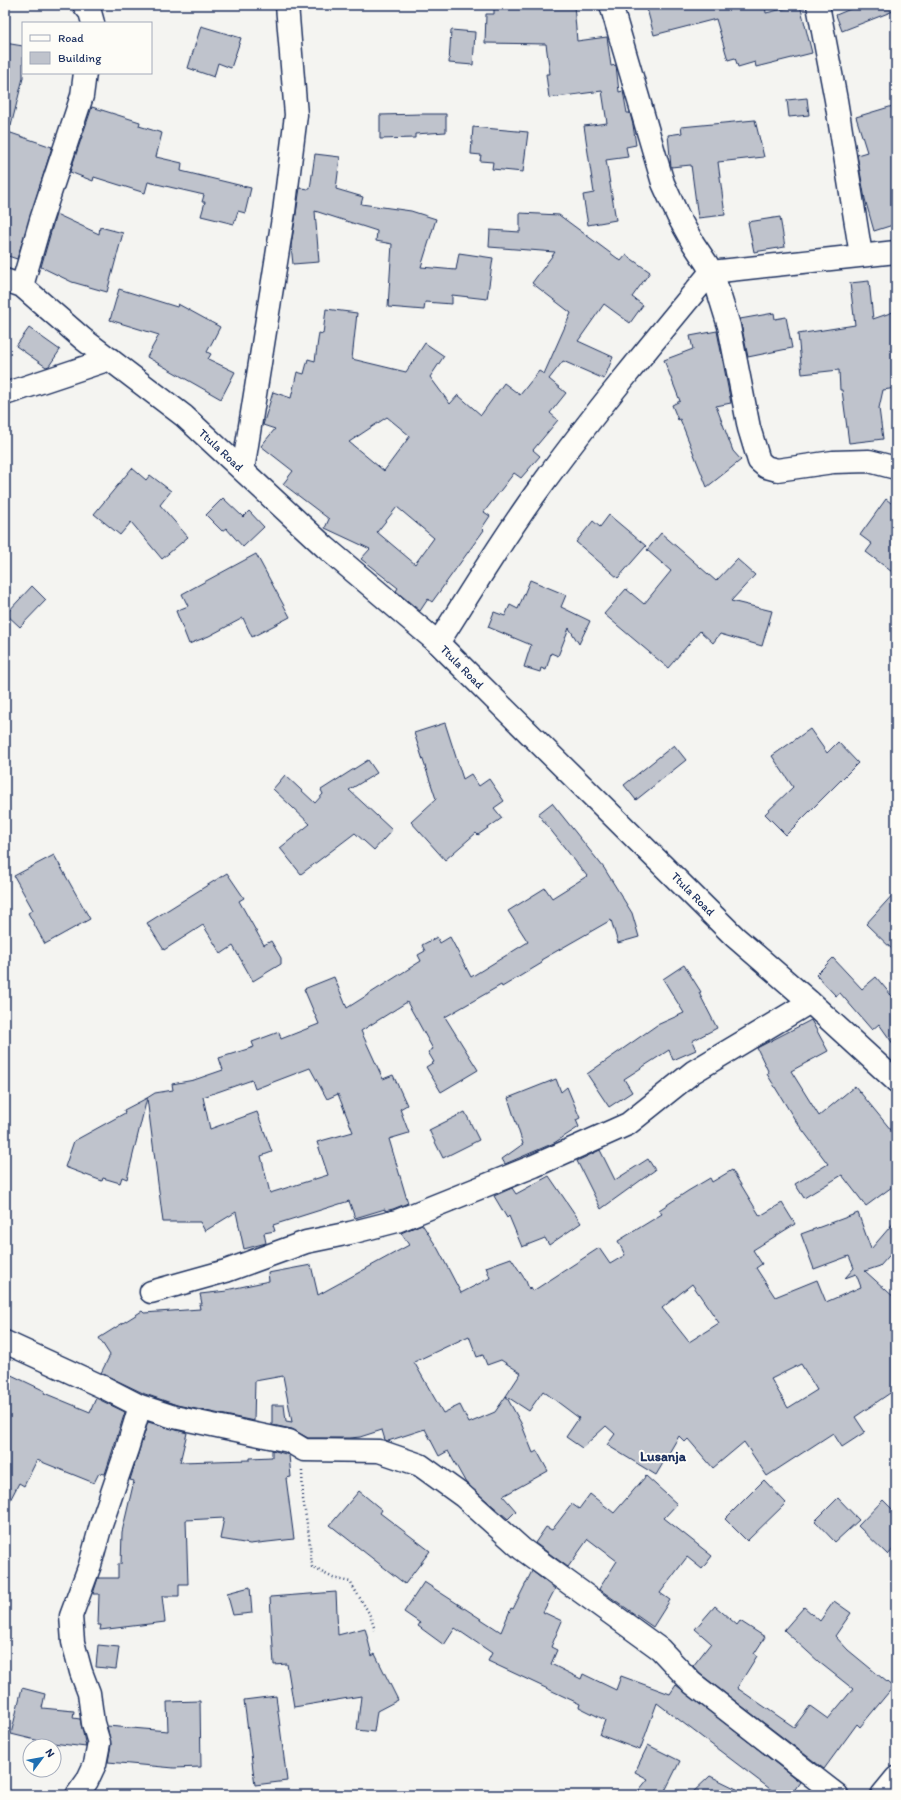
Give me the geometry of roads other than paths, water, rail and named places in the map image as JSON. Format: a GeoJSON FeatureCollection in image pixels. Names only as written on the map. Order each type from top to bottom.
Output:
{"type":"FeatureCollection","features":[{"type":"Feature","properties":{"kind":"street"},"geometry":{"type":"LineString","coordinates":[[84,5],[90,12],[93,22]]}},
{"type":"Feature","properties":{"kind":"street"},"geometry":{"type":"LineString","coordinates":[[243,470],[284,212],[296,115],[287,5]]}},
{"type":"Feature","properties":{"kind":"street"},"geometry":{"type":"LineString","coordinates":[[611,5],[663,183],[692,243],[711,272],[729,326],[749,428],[759,461],[766,467],[776,470],[833,462],[869,461],[896,468]]}},
{"type":"Feature","properties":{"kind":"street"},"geometry":{"type":"LineString","coordinates":[[818,5],[836,100],[861,255]]}},
{"type":"Feature","properties":{"kind":"street"},"geometry":{"type":"LineString","coordinates":[[13,283],[41,220],[82,96],[86,74]]}},
{"type":"Feature","properties":{"kind":"street"},"geometry":{"type":"LineString","coordinates":[[438,643],[493,556],[541,486],[603,405],[711,272],[896,252]]}},
{"type":"Feature","properties":{"kind":"street","name":"Ttula Road"},"geometry":{"type":"LineString","coordinates":[[13,283],[82,339],[184,416],[325,547],[438,643],[735,937],[810,1002],[896,1081]]}},
{"type":"Feature","properties":{"kind":"street"},"geometry":{"type":"LineString","coordinates":[[5,394],[110,359]]}},
{"type":"Feature","properties":{"kind":"street"},"geometry":{"type":"LineString","coordinates":[[151,1292],[226,1271],[306,1242],[397,1221],[534,1166],[628,1124],[693,1072],[810,1002]]}},
{"type":"Feature","properties":{"kind":"street"},"geometry":{"type":"LineString","coordinates":[[5,1342],[98,1384],[140,1406],[174,1417],[289,1441],[304,1450],[379,1451],[420,1465],[463,1496],[522,1549],[660,1649],[692,1683],[837,1795]]}},
{"type":"Feature","properties":{"kind":"street"},"geometry":{"type":"LineString","coordinates":[[77,1795],[87,1781],[95,1764],[99,1743],[93,1723],[88,1693],[73,1642],[71,1616],[76,1598],[90,1565],[101,1525],[140,1406]]}},
{"type":"Feature","properties":{"kind":"street"},"geometry":{"type":"LineString","coordinates":[[882,1795],[896,1778]]}},
{"type":"Feature","properties":{"kind":"district","name":"Lusanja"},"geometry":{"type":"Point","coordinates":[663,1456]}}]}
